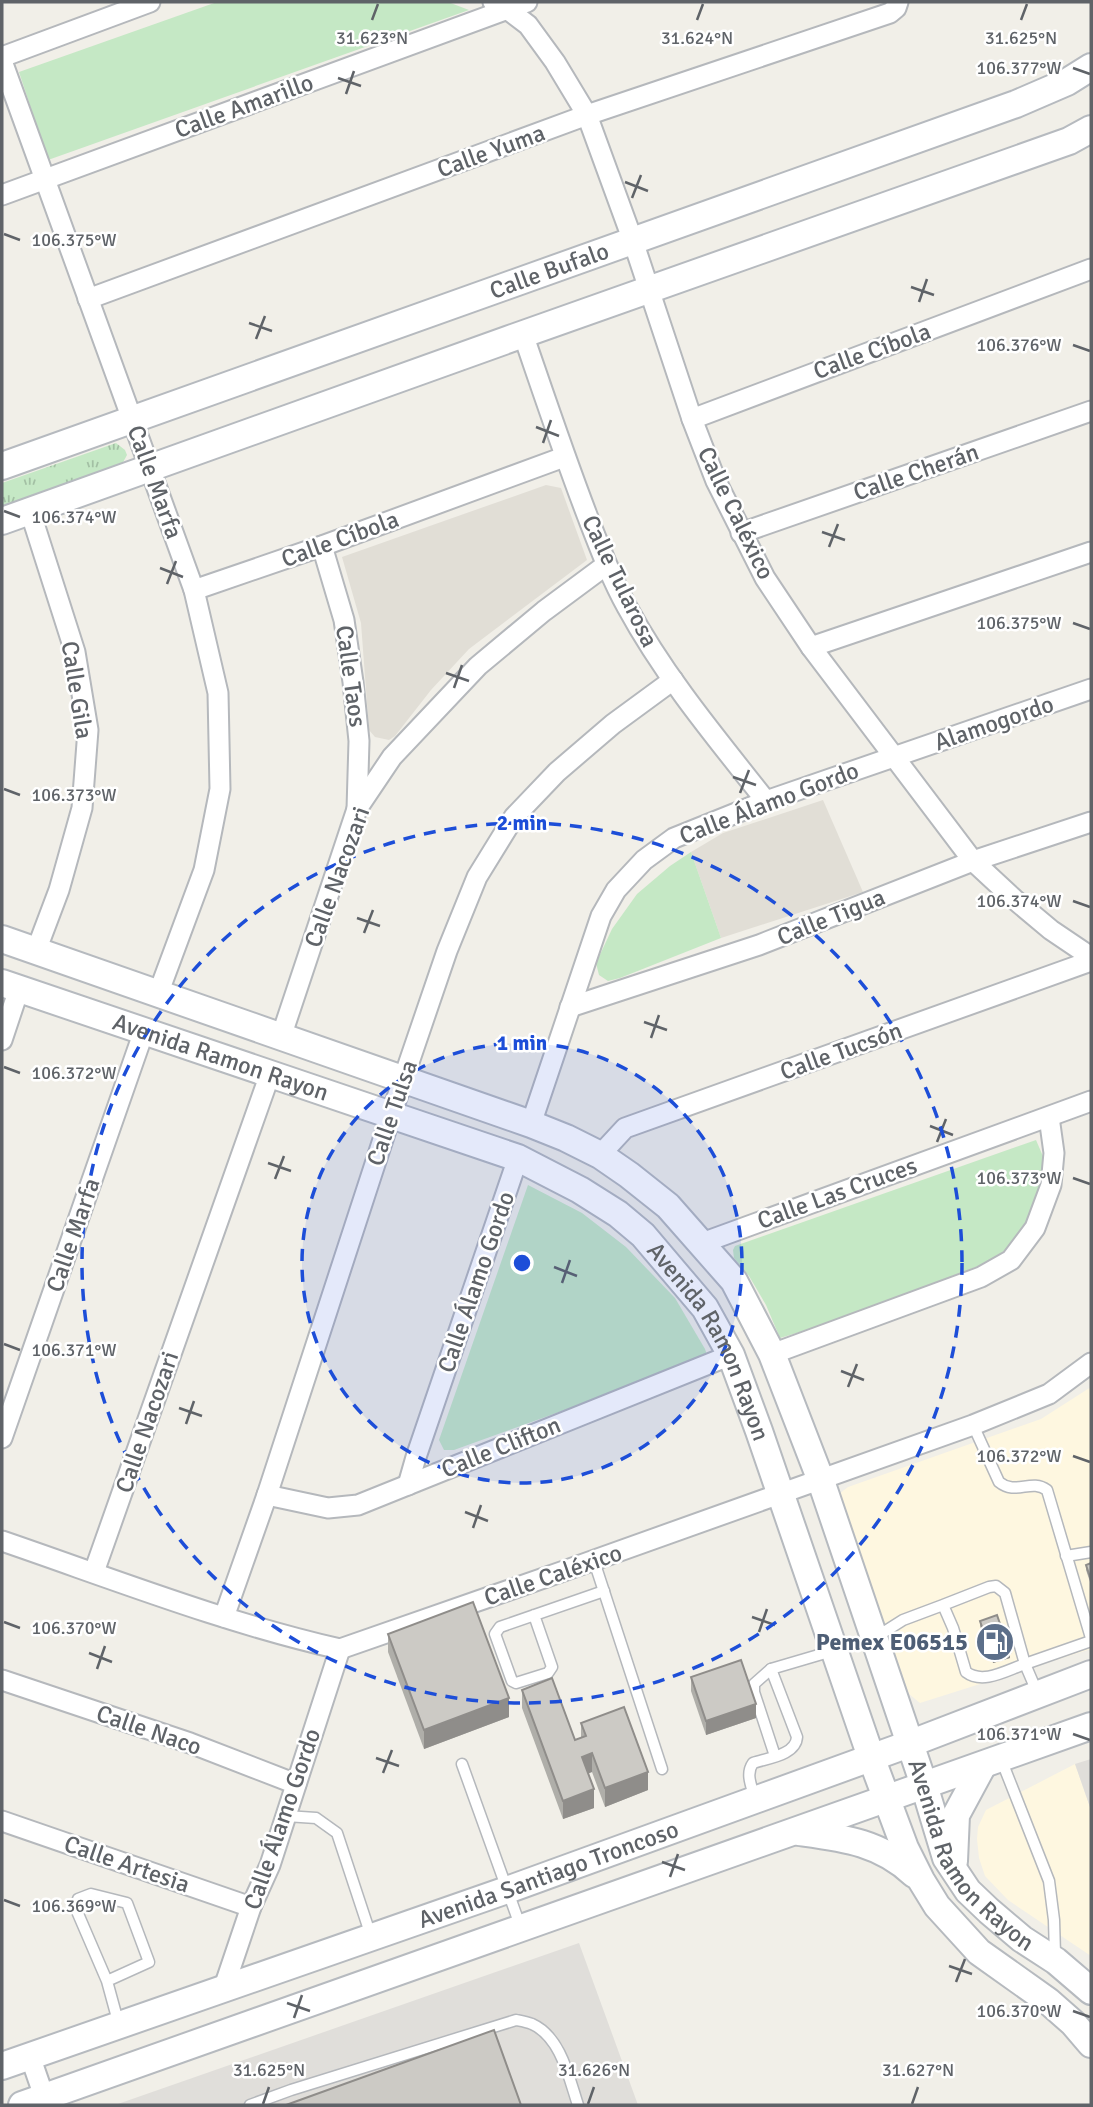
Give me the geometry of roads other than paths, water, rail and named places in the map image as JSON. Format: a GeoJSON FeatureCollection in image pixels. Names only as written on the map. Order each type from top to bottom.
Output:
{"type":"FeatureCollection","features":[{"type":"Feature","properties":{"kind":"main road","name":"Calle Bufalo"},"geometry":{"type":"LineString","coordinates":[[3,461],[132,419],[1016,104],[1067,82],[1091,67]]}},
{"type":"Feature","properties":{"kind":"main road","name":"Calle Bufalo"},"geometry":{"type":"LineString","coordinates":[[2,521],[649,288],[1069,141],[1091,128]]}},
{"type":"Feature","properties":{"kind":"main road","name":"Avenida Ramon Rayon"},"geometry":{"type":"LineString","coordinates":[[2,939],[566,1138],[600,1155],[668,1206],[734,1281],[772,1354],[820,1478],[946,1858],[968,1891],[989,1911],[1022,1939],[1056,1961],[1091,1992]]}},
{"type":"Feature","properties":{"kind":"main road","name":"Avenida Ramon Rayon"},"geometry":{"type":"LineString","coordinates":[[10,986],[518,1158],[589,1196],[618,1214],[643,1235],[705,1308],[731,1355],[871,1757],[905,1848],[921,1880],[936,1906],[979,1952],[1048,2001],[1073,2022],[1091,2044]]}},
{"type":"Feature","properties":{"kind":"main road","name":"Avenida Santiago Troncoso"},"geometry":{"type":"LineString","coordinates":[[2,2066],[507,1890],[909,1744],[1091,1674]]}},
{"type":"Feature","properties":{"kind":"main road","name":"Avenida Santiago Troncoso"},"geometry":{"type":"LineString","coordinates":[[38,2103],[98,2078],[1091,1726]]}},
{"type":"Feature","properties":{"kind":"main road"},"geometry":{"type":"LineString","coordinates":[[953,1869],[956,1815],[992,1762]]}},
{"type":"Feature","properties":{"kind":"main road"},"geometry":{"type":"LineString","coordinates":[[793,1831],[867,1845],[895,1858],[921,1880]]}},
{"type":"Feature","properties":{"kind":"main road"},"geometry":{"type":"LineString","coordinates":[[83,2105],[98,2078]]}},
{"type":"Feature","properties":{"kind":"street"},"geometry":{"type":"LineString","coordinates":[[2,59],[150,2]]}},
{"type":"Feature","properties":{"kind":"street","name":"Calle Amarillo"},"geometry":{"type":"LineString","coordinates":[[2,195],[500,5],[527,2]]}},
{"type":"Feature","properties":{"kind":"street","name":"Calle Caléxico"},"geometry":{"type":"LineString","coordinates":[[500,5],[528,25],[555,62],[587,115],[716,481],[765,578],[789,617],[973,860],[1014,900],[1091,959]]}},
{"type":"Feature","properties":{"kind":"street","name":"Calle Yuma"},"geometry":{"type":"LineString","coordinates":[[88,299],[587,115],[876,18],[897,5]]}},
{"type":"Feature","properties":{"kind":"street","name":"Calle Marfa"},"geometry":{"type":"LineString","coordinates":[[2,59],[194,590],[218,693],[220,789],[204,870],[158,994]]}},
{"type":"Feature","properties":{"kind":"street","name":"Calle Cíbola"},"geometry":{"type":"LineString","coordinates":[[692,419],[1091,270]]}},
{"type":"Feature","properties":{"kind":"street","name":"Calle Tularosa"},"geometry":{"type":"LineString","coordinates":[[523,334],[564,457],[606,565],[644,637],[673,680],[766,802]]}},
{"type":"Feature","properties":{"kind":"street","name":"Calle Cherán"},"geometry":{"type":"LineString","coordinates":[[741,533],[1091,411]]}},
{"type":"Feature","properties":{"kind":"street","name":"Calle Cíbola"},"geometry":{"type":"LineString","coordinates":[[194,590],[564,457]]}},
{"type":"Feature","properties":{"kind":"street","name":"Calle Gila"},"geometry":{"type":"LineString","coordinates":[[30,511],[75,652],[88,730],[82,808],[59,890],[36,951]]}},
{"type":"Feature","properties":{"kind":"street","name":"Calle Taos"},"geometry":{"type":"LineString","coordinates":[[322,546],[344,621],[353,682],[359,741],[357,809]]}},
{"type":"Feature","properties":{"kind":"street"},"geometry":{"type":"LineString","coordinates":[[811,647],[1091,552]]}},
{"type":"Feature","properties":{"kind":"street","name":"Calle Nacozari"},"geometry":{"type":"LineString","coordinates":[[281,1037],[357,809],[392,757],[478,666],[544,611],[606,565]]}},
{"type":"Feature","properties":{"kind":"street","name":"Calle Tulsa"},"geometry":{"type":"LineString","coordinates":[[224,1617],[447,951],[477,877],[514,817],[557,772],[613,724],[673,680]]}},
{"type":"Feature","properties":{"kind":"street","name":"Alamogordo"},"geometry":{"type":"LineString","coordinates":[[896,756],[1091,690]]}},
{"type":"Feature","properties":{"kind":"street","name":"Calle Álamo Gordo"},"geometry":{"type":"LineString","coordinates":[[531,1124],[601,916],[616,890],[644,860],[674,838],[896,756]]}},
{"type":"Feature","properties":{"kind":"street","name":"Calle Tigua"},"geometry":{"type":"LineString","coordinates":[[570,1007],[759,945],[973,860],[1091,822]]}},
{"type":"Feature","properties":{"kind":"street","name":"Calle Tucsón"},"geometry":{"type":"LineString","coordinates":[[600,1155],[625,1128],[1091,959]]}},
{"type":"Feature","properties":{"kind":"street"},"geometry":{"type":"LineString","coordinates":[[2,1040],[10,986]]}},
{"type":"Feature","properties":{"kind":"street","name":"Calle Marfa"},"geometry":{"type":"LineString","coordinates":[[2,1438],[144,1031]]}},
{"type":"Feature","properties":{"kind":"street","name":"Calle Nacozari"},"geometry":{"type":"LineString","coordinates":[[94,1573],[270,1074]]}},
{"type":"Feature","properties":{"kind":"street","name":"Calle Las Cruces"},"geometry":{"type":"LineString","coordinates":[[702,1243],[1091,1101]]}},
{"type":"Feature","properties":{"kind":"street"},"geometry":{"type":"LineString","coordinates":[[772,1354],[981,1277],[1011,1260],[1035,1228],[1051,1185],[1054,1153],[1049,1117]]}},
{"type":"Feature","properties":{"kind":"street","name":"Calle Álamo Gordo"},"geometry":{"type":"LineString","coordinates":[[408,1485],[518,1158]]}},
{"type":"Feature","properties":{"kind":"street","name":"Calle Clifton"},"geometry":{"type":"LineString","coordinates":[[267,1495],[328,1508],[347,1507],[369,1501],[731,1355]]}},
{"type":"Feature","properties":{"kind":"street","name":"Calle Caléxico"},"geometry":{"type":"LineString","coordinates":[[340,1649],[972,1425],[1049,1394],[1091,1363]]}},
{"type":"Feature","properties":{"kind":"street"},"geometry":{"type":"LineString","coordinates":[[2,1541],[224,1617],[340,1649]]}},
{"type":"Feature","properties":{"kind":"street","name":"Calle Álamo Gordo"},"geometry":{"type":"LineString","coordinates":[[223,1990],[251,1906],[270,1864],[340,1649]]}},
{"type":"Feature","properties":{"kind":"street","name":"Calle Naco"},"geometry":{"type":"LineString","coordinates":[[2,1681],[190,1743],[296,1784]]}},
{"type":"Feature","properties":{"kind":"street","name":"Calle Artesia"},"geometry":{"type":"LineString","coordinates":[[2,1821],[251,1906]]}},
{"type":"Feature","properties":{"kind":"street"},"geometry":{"type":"LineString","coordinates":[[30,2056],[38,2103]]}},
{"type":"Feature","properties":{"kind":"lane"},"geometry":{"type":"LineString","coordinates":[[943,1605],[953,1628],[965,1672],[982,1678],[1091,1639],[1046,1490],[1037,1485],[1009,1488],[999,1482],[972,1425]]}},
{"type":"Feature","properties":{"kind":"lane"},"geometry":{"type":"LineString","coordinates":[[1066,1556],[1091,1552]]}},
{"type":"Feature","properties":{"kind":"lane"},"geometry":{"type":"LineString","coordinates":[[594,1561],[662,1769]]}},
{"type":"Feature","properties":{"kind":"lane"},"geometry":{"type":"LineString","coordinates":[[775,1756],[754,1692],[754,1685],[771,1669],[873,1639],[903,1620],[989,1587],[996,1586],[1005,1592],[1025,1664],[1039,1695]]}},
{"type":"Feature","properties":{"kind":"lane"},"geometry":{"type":"LineString","coordinates":[[534,1615],[552,1667],[548,1673],[516,1683],[512,1681],[495,1634],[500,1627],[534,1615],[604,1591]]}},
{"type":"Feature","properties":{"kind":"lane"},"geometry":{"type":"LineString","coordinates":[[755,1799],[748,1773],[750,1766],[794,1748],[797,1737],[771,1669]]}},
{"type":"Feature","properties":{"kind":"lane"},"geometry":{"type":"LineString","coordinates":[[992,1762],[1049,1881],[1056,1961]]}},
{"type":"Feature","properties":{"kind":"lane"},"geometry":{"type":"LineString","coordinates":[[462,1764],[521,1929]]}},
{"type":"Feature","properties":{"kind":"lane"},"geometry":{"type":"LineString","coordinates":[[286,1816],[316,1818],[337,1833],[371,1937]]}},
{"type":"Feature","properties":{"kind":"lane"},"geometry":{"type":"LineString","coordinates":[[107,1981],[149,1962],[127,1903],[91,1894],[78,1899],[76,1909],[107,1981],[120,2025]]}},
{"type":"Feature","properties":{"kind":"lane"},"geometry":{"type":"LineString","coordinates":[[250,2105],[516,2020],[532,2024],[548,2035],[563,2060],[578,2105]]}},
{"type":"Feature","properties":{"kind":"place","name":"Pemex E06515"},"geometry":{"type":"Point","coordinates":[995,1642]}}]}
